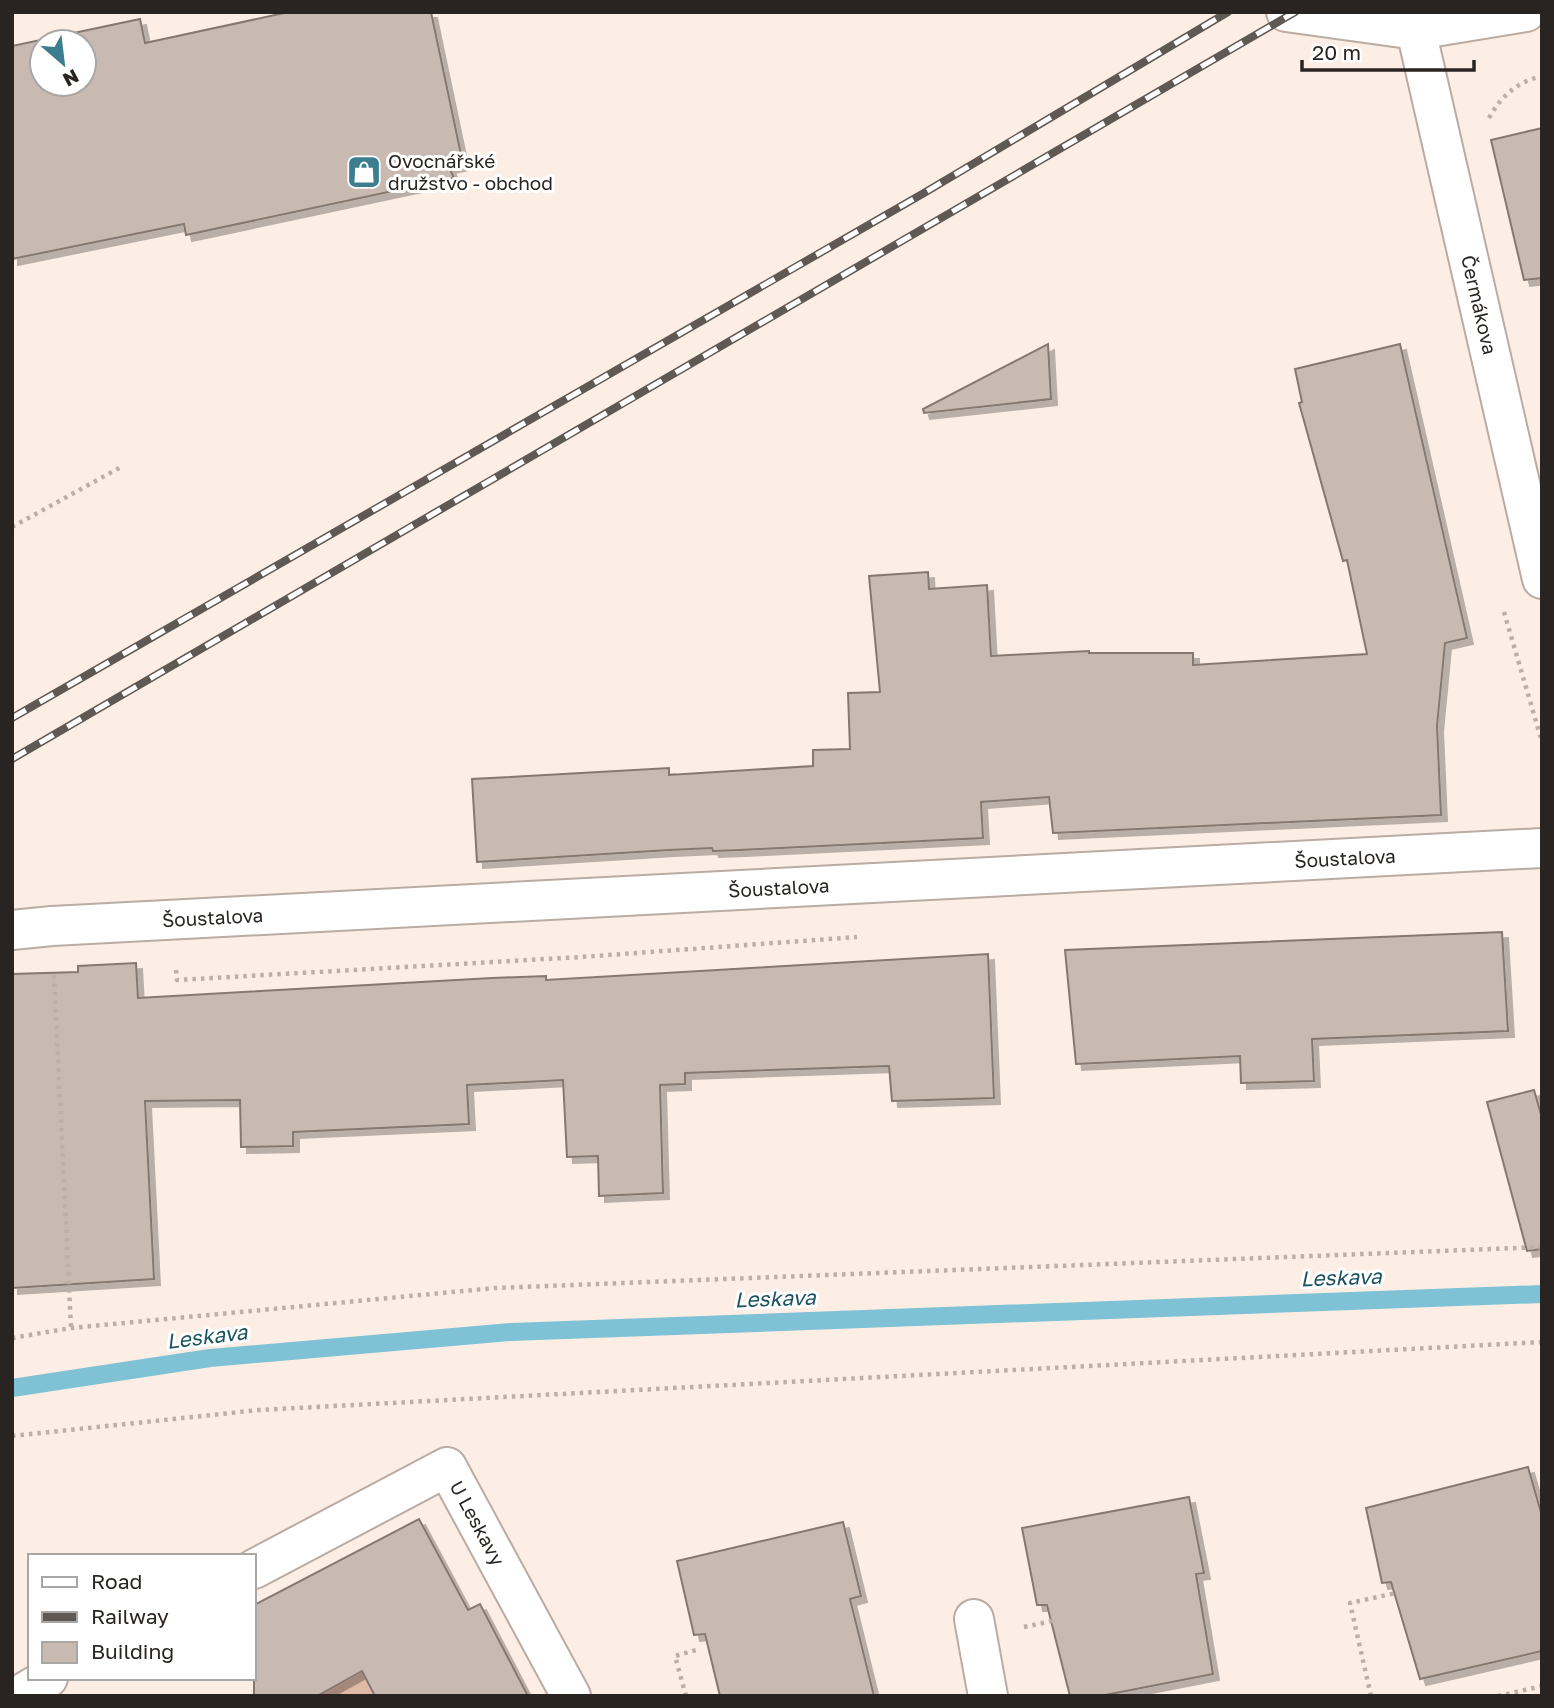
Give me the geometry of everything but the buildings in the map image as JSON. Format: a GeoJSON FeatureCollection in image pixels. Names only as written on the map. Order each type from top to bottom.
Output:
{"type":"FeatureCollection","features":[{"type":"Feature","properties":{"kind":"street"},"geometry":{"type":"LineString","coordinates":[[1286,12],[1416,30],[1526,12]]}},
{"type":"Feature","properties":{"kind":"street","name":"Čermákova"},"geometry":{"type":"LineString","coordinates":[[1416,30],[1542,579]]}},
{"type":"Feature","properties":{"kind":"street","name":"Šoustalova"},"geometry":{"type":"LineString","coordinates":[[27,928],[1542,848]]}},
{"type":"Feature","properties":{"kind":"street","name":"U Leskavy"},"geometry":{"type":"LineString","coordinates":[[256,1568],[447,1467],[571,1696]]}},
{"type":"Feature","properties":{"kind":"street"},"geometry":{"type":"LineString","coordinates":[[974,1619],[988,1696]]}},
{"type":"Feature","properties":{"kind":"path"},"geometry":{"type":"LineString","coordinates":[[12,527],[121,467]]}},
{"type":"Feature","properties":{"kind":"path"},"geometry":{"type":"LineString","coordinates":[[27,928],[71,1328]]}},
{"type":"Feature","properties":{"kind":"path"},"geometry":{"type":"LineString","coordinates":[[12,1338],[71,1328],[495,1288],[1542,1247]]}},
{"type":"Feature","properties":{"kind":"path"},"geometry":{"type":"LineString","coordinates":[[12,1436],[259,1410],[1542,1342]]}},
{"type":"Feature","properties":{"kind":"path"},"geometry":{"type":"LineString","coordinates":[[1371,1696],[1350,1603],[1396,1593]]}},
{"type":"Feature","properties":{"kind":"path"},"geometry":{"type":"LineString","coordinates":[[686,1696],[675,1656],[696,1650]]}},
{"type":"Feature","properties":{"kind":"path"},"geometry":{"type":"LineString","coordinates":[[1498,1696],[1542,1686]]}},
{"type":"Feature","properties":{"kind":"shaded area"},"geometry":{"type":"Polygon","coordinates":[[[362,1671],[375,1696],[317,1696],[362,1671]]]}},
{"type":"Feature","properties":{"kind":"waterway","name":"Leskava"},"geometry":{"type":"LineString","coordinates":[[12,1388],[210,1358],[511,1332],[1542,1294]]}},
{"type":"Feature","properties":{"kind":"railway"},"geometry":{"type":"LineString","coordinates":[[12,718],[924,193],[1228,12]]}},
{"type":"Feature","properties":{"kind":"railway"},"geometry":{"type":"LineString","coordinates":[[12,759],[1295,12]]}},
{"type":"Feature","properties":{"kind":"place","name":"Ovocnářské družstvo - obchod"},"geometry":{"type":"Point","coordinates":[364,172]}}]}
